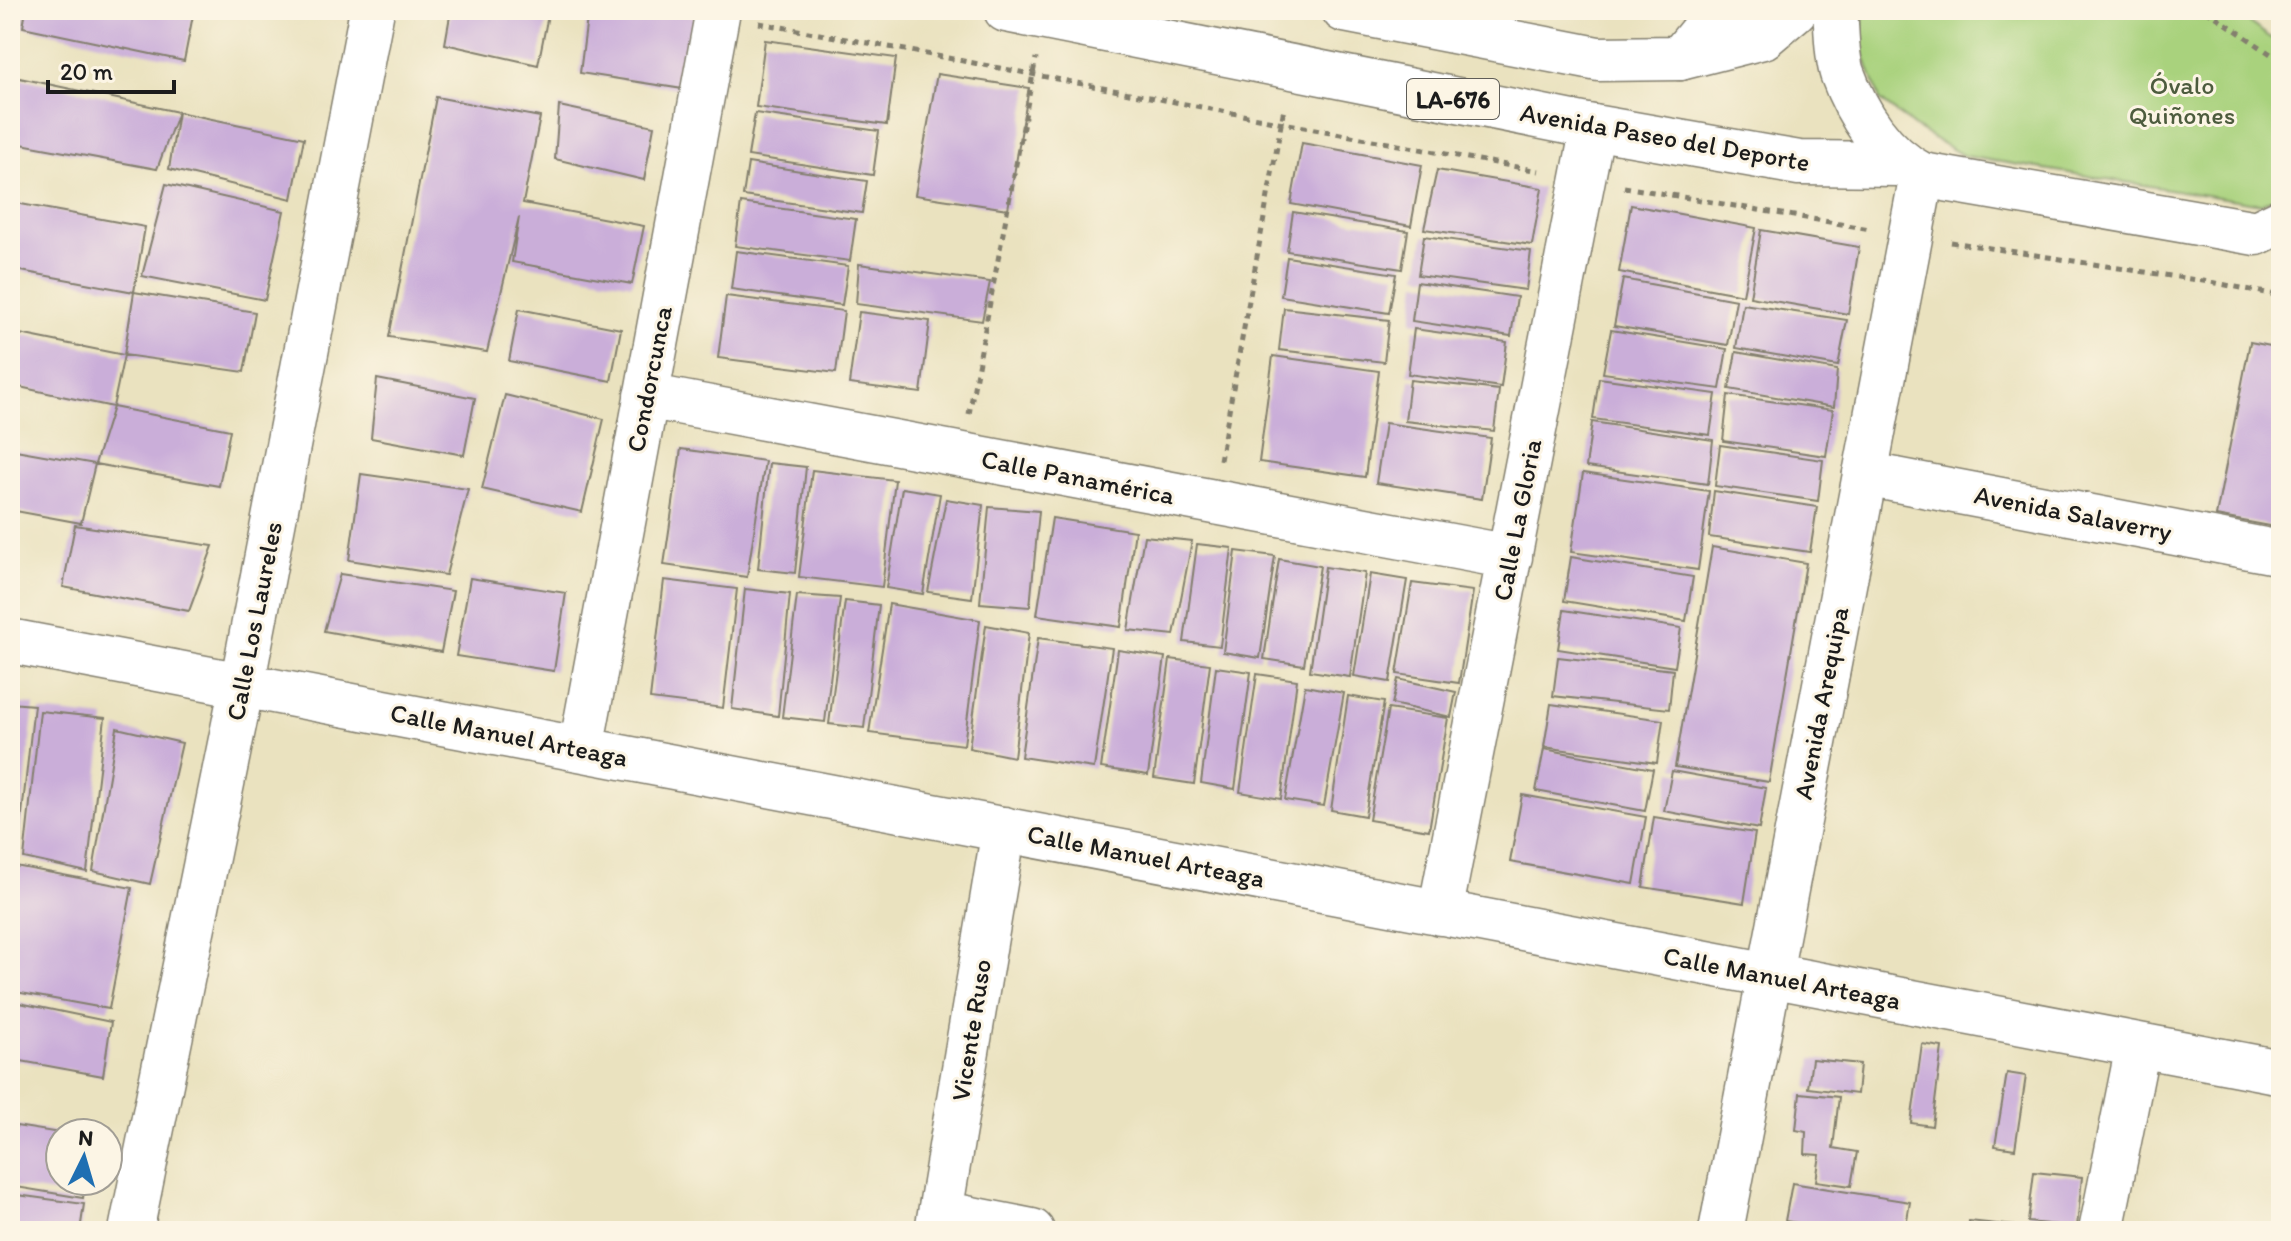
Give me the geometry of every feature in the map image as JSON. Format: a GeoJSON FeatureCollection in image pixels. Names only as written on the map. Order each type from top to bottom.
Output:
{"type":"FeatureCollection","features":[{"type":"Feature","properties":{"kind":"street","name":"Calle Los Laureles"},"geometry":{"type":"LineString","coordinates":[[131,1231],[242,685],[372,10]]}},
{"type":"Feature","properties":{"kind":"street","name":"LA-676"},"geometry":{"type":"LineString","coordinates":[[1344,10],[1598,59],[1680,58],[1763,37],[1795,10]]}},
{"type":"Feature","properties":{"kind":"street"},"geometry":{"type":"LineString","coordinates":[[1680,58],[1719,10]]}},
{"type":"Feature","properties":{"kind":"street"},"geometry":{"type":"LineString","coordinates":[[1835,10],[1841,70],[1869,127],[1912,170]]}},
{"type":"Feature","properties":{"kind":"street","name":"Condorcunca"},"geometry":{"type":"LineString","coordinates":[[581,749],[718,13]]}},
{"type":"Feature","properties":{"kind":"street","name":"Avenida Paseo del Deporte"},"geometry":{"type":"LineString","coordinates":[[1025,14],[1593,127],[1799,163],[1912,170]]}},
{"type":"Feature","properties":{"kind":"street","name":"Calle La Gloria"},"geometry":{"type":"LineString","coordinates":[[1440,913],[1593,127]]}},
{"type":"Feature","properties":{"kind":"street","name":"LA-676"},"geometry":{"type":"LineString","coordinates":[[1912,170],[2273,231]]}},
{"type":"Feature","properties":{"kind":"street","name":"Avenida Arequipa"},"geometry":{"type":"LineString","coordinates":[[1721,1231],[1911,236],[1912,170]]}},
{"type":"Feature","properties":{"kind":"street","name":"Calle Panamérica"},"geometry":{"type":"LineString","coordinates":[[646,396],[1510,557]]}},
{"type":"Feature","properties":{"kind":"street","name":"Avenida Salaverry"},"geometry":{"type":"LineString","coordinates":[[1865,474],[2281,553]]}},
{"type":"Feature","properties":{"kind":"street","name":"Calle Manuel Arteaga"},"geometry":{"type":"LineString","coordinates":[[10,641],[2281,1072]]}},
{"type":"Feature","properties":{"kind":"street","name":"Vicente Ruso"},"geometry":{"type":"LineString","coordinates":[[939,1222],[1004,829]]}},
{"type":"Feature","properties":{"kind":"street"},"geometry":{"type":"LineString","coordinates":[[2101,1231],[2138,1046]]}},
{"type":"Feature","properties":{"kind":"street"},"geometry":{"type":"LineString","coordinates":[[939,1222],[1032,1231]]}},
{"type":"Feature","properties":{"kind":"path"},"geometry":{"type":"LineString","coordinates":[[2206,10],[2281,61]]}},
{"type":"Feature","properties":{"kind":"path"},"geometry":{"type":"LineString","coordinates":[[718,13],[1281,124],[1583,179],[2281,296]]}},
{"type":"Feature","properties":{"kind":"path"},"geometry":{"type":"LineString","coordinates":[[961,455],[1034,73],[1025,14]]}},
{"type":"Feature","properties":{"kind":"path"},"geometry":{"type":"LineString","coordinates":[[1212,502],[1291,67]]}},
{"type":"Feature","properties":{"kind":"green space","name":"Óvalo Quiñones"},"geometry":{"type":"Polygon","coordinates":[[[1864,10],[2231,10],[2281,45],[2281,194],[2261,204],[1964,156],[1916,128],[1880,100],[1860,42],[1864,10]]]}},
{"type":"Feature","properties":{"kind":"building"},"geometry":{"type":"Polygon","coordinates":[[[26,10],[194,10],[184,61],[23,27],[26,10]]]}},
{"type":"Feature","properties":{"kind":"building"},"geometry":{"type":"Polygon","coordinates":[[[451,10],[549,10],[538,65],[445,44],[451,10]]]}},
{"type":"Feature","properties":{"kind":"building"},"geometry":{"type":"Polygon","coordinates":[[[588,10],[649,10],[696,17],[683,89],[580,73],[588,10]]]}},
{"type":"Feature","properties":{"kind":"building"},"geometry":{"type":"Polygon","coordinates":[[[765,40],[896,58],[887,125],[756,107],[765,40]]]}},
{"type":"Feature","properties":{"kind":"building"},"geometry":{"type":"Polygon","coordinates":[[[937,74],[1029,88],[1008,209],[915,195],[937,74]]]}},
{"type":"Feature","properties":{"kind":"building"},"geometry":{"type":"Polygon","coordinates":[[[15,77],[178,112],[157,169],[10,142],[10,106],[15,77]]]}},
{"type":"Feature","properties":{"kind":"building"},"geometry":{"type":"Polygon","coordinates":[[[436,97],[540,117],[523,203],[644,226],[632,284],[512,262],[519,217],[487,352],[389,337],[436,97]]]}},
{"type":"Feature","properties":{"kind":"building"},"geometry":{"type":"Polygon","coordinates":[[[559,106],[654,126],[644,180],[555,159],[559,106]]]}},
{"type":"Feature","properties":{"kind":"building"},"geometry":{"type":"Polygon","coordinates":[[[178,112],[304,138],[292,199],[169,169],[178,112]]]}},
{"type":"Feature","properties":{"kind":"building"},"geometry":{"type":"Polygon","coordinates":[[[755,113],[879,131],[873,175],[748,156],[755,113]]]}},
{"type":"Feature","properties":{"kind":"building"},"geometry":{"type":"Polygon","coordinates":[[[1302,143],[1422,165],[1411,226],[1291,204],[1302,143]]]}},
{"type":"Feature","properties":{"kind":"building"},"geometry":{"type":"Polygon","coordinates":[[[748,163],[867,181],[862,213],[743,196],[748,163]]]}},
{"type":"Feature","properties":{"kind":"building"},"geometry":{"type":"Polygon","coordinates":[[[1437,170],[1542,188],[1532,245],[1424,229],[1437,170]]]}},
{"type":"Feature","properties":{"kind":"building"},"geometry":{"type":"Polygon","coordinates":[[[166,184],[284,211],[265,300],[142,276],[166,184]]]}},
{"type":"Feature","properties":{"kind":"building"},"geometry":{"type":"Polygon","coordinates":[[[10,202],[145,227],[134,292],[10,269],[10,202]]]}},
{"type":"Feature","properties":{"kind":"building"},"geometry":{"type":"Polygon","coordinates":[[[741,203],[856,219],[850,261],[735,246],[741,203]]]}},
{"type":"Feature","properties":{"kind":"building"},"geometry":{"type":"Polygon","coordinates":[[[1631,205],[1756,228],[1743,295],[1619,272],[1631,205]]]}},
{"type":"Feature","properties":{"kind":"building"},"geometry":{"type":"Polygon","coordinates":[[[1293,212],[1408,231],[1402,269],[1287,251],[1293,212]]]}},
{"type":"Feature","properties":{"kind":"building"},"geometry":{"type":"Polygon","coordinates":[[[1761,230],[1859,247],[1848,314],[1750,297],[1761,230]]]}},
{"type":"Feature","properties":{"kind":"building"},"geometry":{"type":"Polygon","coordinates":[[[1424,236],[1531,251],[1526,290],[1418,275],[1424,236]]]}},
{"type":"Feature","properties":{"kind":"building"},"geometry":{"type":"Polygon","coordinates":[[[736,251],[848,266],[842,305],[731,289],[736,251]]]}},
{"type":"Feature","properties":{"kind":"building"},"geometry":{"type":"Polygon","coordinates":[[[1287,257],[1396,274],[1389,313],[1281,296],[1287,257]]]}},
{"type":"Feature","properties":{"kind":"building"},"geometry":{"type":"Polygon","coordinates":[[[859,264],[990,282],[982,321],[856,304],[859,264]]]}},
{"type":"Feature","properties":{"kind":"building"},"geometry":{"type":"Polygon","coordinates":[[[1623,279],[1736,300],[1728,345],[1614,326],[1623,279]]]}},
{"type":"Feature","properties":{"kind":"building"},"geometry":{"type":"Polygon","coordinates":[[[1417,282],[1517,297],[1511,336],[1412,321],[1417,282]]]}},
{"type":"Feature","properties":{"kind":"building"},"geometry":{"type":"Polygon","coordinates":[[[134,292],[255,312],[244,372],[124,355],[134,292]]]}},
{"type":"Feature","properties":{"kind":"building"},"geometry":{"type":"Polygon","coordinates":[[[726,296],[844,311],[836,373],[718,358],[726,296]]]}},
{"type":"Feature","properties":{"kind":"building"},"geometry":{"type":"Polygon","coordinates":[[[1743,304],[1847,320],[1838,366],[1736,348],[1743,304]]]}},
{"type":"Feature","properties":{"kind":"building"},"geometry":{"type":"Polygon","coordinates":[[[1284,308],[1389,320],[1384,362],[1279,350],[1284,308]]]}},
{"type":"Feature","properties":{"kind":"building"},"geometry":{"type":"Polygon","coordinates":[[[519,309],[621,329],[611,381],[509,361],[519,309]]]}},
{"type":"Feature","properties":{"kind":"building"},"geometry":{"type":"Polygon","coordinates":[[[859,312],[930,321],[921,393],[849,384],[859,312]]]}},
{"type":"Feature","properties":{"kind":"building"},"geometry":{"type":"Polygon","coordinates":[[[1414,329],[1507,342],[1501,387],[1408,374],[1414,329]]]}},
{"type":"Feature","properties":{"kind":"building"},"geometry":{"type":"Polygon","coordinates":[[[1611,330],[1727,349],[1720,389],[1603,373],[1611,330]]]}},
{"type":"Feature","properties":{"kind":"building"},"geometry":{"type":"Polygon","coordinates":[[[10,332],[124,355],[113,407],[10,385],[10,332]]]}},
{"type":"Feature","properties":{"kind":"building"},"geometry":{"type":"Polygon","coordinates":[[[2250,342],[2281,348],[2281,528],[2216,516],[2250,342]]]}},
{"type":"Feature","properties":{"kind":"building"},"geometry":{"type":"Polygon","coordinates":[[[1736,352],[1837,370],[1834,407],[1729,389],[1736,352]]]}},
{"type":"Feature","properties":{"kind":"building"},"geometry":{"type":"Polygon","coordinates":[[[1273,356],[1379,371],[1365,477],[1259,462],[1273,356]]]}},
{"type":"Feature","properties":{"kind":"building"},"geometry":{"type":"Polygon","coordinates":[[[1599,378],[1716,394],[1710,435],[1593,419],[1599,378]]]}},
{"type":"Feature","properties":{"kind":"building"},"geometry":{"type":"Polygon","coordinates":[[[377,379],[475,398],[464,455],[371,438],[377,379]]]}},
{"type":"Feature","properties":{"kind":"building"},"geometry":{"type":"Polygon","coordinates":[[[1410,380],[1499,390],[1494,431],[1405,421],[1410,380]]]}},
{"type":"Feature","properties":{"kind":"building"},"geometry":{"type":"Polygon","coordinates":[[[505,395],[604,419],[582,512],[482,489],[505,395]]]}},
{"type":"Feature","properties":{"kind":"building"},"geometry":{"type":"Polygon","coordinates":[[[1728,395],[1833,410],[1826,456],[1723,441],[1728,395]]]}},
{"type":"Feature","properties":{"kind":"building"},"geometry":{"type":"Polygon","coordinates":[[[113,407],[230,430],[219,486],[95,464],[113,407]]]}},
{"type":"Feature","properties":{"kind":"building"},"geometry":{"type":"Polygon","coordinates":[[[1592,422],[1713,440],[1708,484],[1586,467],[1592,422]]]}},
{"type":"Feature","properties":{"kind":"building"},"geometry":{"type":"Polygon","coordinates":[[[1385,423],[1491,438],[1482,499],[1376,483],[1385,423]]]}},
{"type":"Feature","properties":{"kind":"building"},"geometry":{"type":"Polygon","coordinates":[[[1720,445],[1823,460],[1818,501],[1715,486],[1720,445]]]}},
{"type":"Feature","properties":{"kind":"building"},"geometry":{"type":"Polygon","coordinates":[[[10,449],[95,464],[81,523],[10,510],[10,449]]]}},
{"type":"Feature","properties":{"kind":"building"},"geometry":{"type":"Polygon","coordinates":[[[681,449],[765,461],[747,577],[664,565],[681,449]]]}},
{"type":"Feature","properties":{"kind":"building"},"geometry":{"type":"Polygon","coordinates":[[[769,463],[806,467],[795,573],[758,569],[769,463]]]}},
{"type":"Feature","properties":{"kind":"building"},"geometry":{"type":"Polygon","coordinates":[[[812,470],[895,480],[882,587],[799,577],[812,470]]]}},
{"type":"Feature","properties":{"kind":"building"},"geometry":{"type":"Polygon","coordinates":[[[1583,473],[1709,491],[1698,570],[1571,552],[1583,473]]]}},
{"type":"Feature","properties":{"kind":"building"},"geometry":{"type":"Polygon","coordinates":[[[361,474],[468,489],[446,575],[349,560],[361,474]]]}},
{"type":"Feature","properties":{"kind":"building"},"geometry":{"type":"Polygon","coordinates":[[[902,488],[940,494],[923,594],[886,588],[902,488]]]}},
{"type":"Feature","properties":{"kind":"building"},"geometry":{"type":"Polygon","coordinates":[[[1714,491],[1817,507],[1810,552],[1709,537],[1714,491]]]}},
{"type":"Feature","properties":{"kind":"building"},"geometry":{"type":"Polygon","coordinates":[[[946,499],[983,505],[972,598],[928,592],[946,499]]]}},
{"type":"Feature","properties":{"kind":"building"},"geometry":{"type":"Polygon","coordinates":[[[989,507],[1039,511],[1030,607],[980,603],[989,507]]]}},
{"type":"Feature","properties":{"kind":"building"},"geometry":{"type":"Polygon","coordinates":[[[1052,518],[1135,531],[1121,627],[1037,615],[1052,518]]]}},
{"type":"Feature","properties":{"kind":"building"},"geometry":{"type":"Polygon","coordinates":[[[75,525],[213,546],[189,611],[63,587],[75,525]]]}},
{"type":"Feature","properties":{"kind":"building"},"geometry":{"type":"Polygon","coordinates":[[[1144,536],[1192,541],[1174,635],[1128,630],[1144,536]]]}},
{"type":"Feature","properties":{"kind":"building"},"geometry":{"type":"Polygon","coordinates":[[[1197,544],[1232,548],[1220,646],[1184,642],[1197,544]]]}},
{"type":"Feature","properties":{"kind":"building"},"geometry":{"type":"Polygon","coordinates":[[[1712,547],[1806,563],[1769,782],[1675,767],[1712,547]]]}},
{"type":"Feature","properties":{"kind":"building"},"geometry":{"type":"Polygon","coordinates":[[[1236,551],[1275,556],[1260,658],[1223,652],[1236,551]]]}},
{"type":"Feature","properties":{"kind":"building"},"geometry":{"type":"Polygon","coordinates":[[[1571,557],[1693,577],[1686,621],[1564,601],[1571,557]]]}},
{"type":"Feature","properties":{"kind":"building"},"geometry":{"type":"Polygon","coordinates":[[[1279,559],[1320,566],[1304,665],[1264,659],[1279,559]]]}},
{"type":"Feature","properties":{"kind":"building"},"geometry":{"type":"Polygon","coordinates":[[[1325,567],[1365,573],[1350,677],[1310,671],[1325,567]]]}},
{"type":"Feature","properties":{"kind":"building"},"geometry":{"type":"Polygon","coordinates":[[[340,574],[453,591],[441,652],[324,631],[340,574]]]}},
{"type":"Feature","properties":{"kind":"building"},"geometry":{"type":"Polygon","coordinates":[[[1370,574],[1407,580],[1390,682],[1354,676],[1370,574]]]}},
{"type":"Feature","properties":{"kind":"building"},"geometry":{"type":"Polygon","coordinates":[[[470,578],[566,593],[554,671],[456,656],[470,578]]]}},
{"type":"Feature","properties":{"kind":"building"},"geometry":{"type":"Polygon","coordinates":[[[664,580],[737,589],[723,708],[650,699],[664,580]]]}},
{"type":"Feature","properties":{"kind":"building"},"geometry":{"type":"Polygon","coordinates":[[[1412,583],[1473,591],[1459,683],[1397,674],[1412,583]]]}},
{"type":"Feature","properties":{"kind":"building"},"geometry":{"type":"Polygon","coordinates":[[[745,589],[790,594],[778,716],[732,709],[745,589]]]}},
{"type":"Feature","properties":{"kind":"building"},"geometry":{"type":"Polygon","coordinates":[[[797,595],[840,598],[825,722],[782,717],[797,595]]]}},
{"type":"Feature","properties":{"kind":"building"},"geometry":{"type":"Polygon","coordinates":[[[845,601],[879,605],[864,728],[829,724],[845,601]]]}},
{"type":"Feature","properties":{"kind":"building"},"geometry":{"type":"Polygon","coordinates":[[[889,604],[980,620],[964,745],[869,733],[889,604]]]}},
{"type":"Feature","properties":{"kind":"building"},"geometry":{"type":"Polygon","coordinates":[[[1564,610],[1681,628],[1675,667],[1558,649],[1564,610]]]}},
{"type":"Feature","properties":{"kind":"building"},"geometry":{"type":"Polygon","coordinates":[[[986,625],[1029,633],[1014,757],[969,748],[986,625]]]}},
{"type":"Feature","properties":{"kind":"building"},"geometry":{"type":"Polygon","coordinates":[[[1038,638],[1112,648],[1094,768],[1021,757],[1038,638]]]}},
{"type":"Feature","properties":{"kind":"building"},"geometry":{"type":"Polygon","coordinates":[[[1118,650],[1165,657],[1148,775],[1101,768],[1118,650]]]}},
{"type":"Feature","properties":{"kind":"building"},"geometry":{"type":"Polygon","coordinates":[[[1558,657],[1673,670],[1669,709],[1553,696],[1558,657]]]}},
{"type":"Feature","properties":{"kind":"building"},"geometry":{"type":"Polygon","coordinates":[[[1170,659],[1210,664],[1194,784],[1154,778],[1170,659]]]}},
{"type":"Feature","properties":{"kind":"building"},"geometry":{"type":"Polygon","coordinates":[[[1216,667],[1251,672],[1235,789],[1201,783],[1216,667]]]}},
{"type":"Feature","properties":{"kind":"building"},"geometry":{"type":"Polygon","coordinates":[[[1257,674],[1297,680],[1281,799],[1240,792],[1257,674]]]}},
{"type":"Feature","properties":{"kind":"building"},"geometry":{"type":"Polygon","coordinates":[[[1398,679],[1456,692],[1451,717],[1392,704],[1398,679]]]}},
{"type":"Feature","properties":{"kind":"building"},"geometry":{"type":"Polygon","coordinates":[[[1305,686],[1344,693],[1324,806],[1285,800],[1305,686]]]}},
{"type":"Feature","properties":{"kind":"building"},"geometry":{"type":"Polygon","coordinates":[[[1348,696],[1384,702],[1365,816],[1331,810],[1348,696]]]}},
{"type":"Feature","properties":{"kind":"building"},"geometry":{"type":"Polygon","coordinates":[[[10,703],[34,705],[17,859],[10,858],[10,703]]]}},
{"type":"Feature","properties":{"kind":"building"},"geometry":{"type":"Polygon","coordinates":[[[1551,704],[1663,720],[1657,763],[1544,747],[1551,704]]]}},
{"type":"Feature","properties":{"kind":"building"},"geometry":{"type":"Polygon","coordinates":[[[1388,709],[1448,718],[1429,830],[1369,820],[1388,709]]]}},
{"type":"Feature","properties":{"kind":"building"},"geometry":{"type":"Polygon","coordinates":[[[40,711],[105,718],[87,872],[24,858],[40,711]]]}},
{"type":"Feature","properties":{"kind":"building"},"geometry":{"type":"Polygon","coordinates":[[[117,728],[182,743],[150,884],[93,871],[117,728]]]}},
{"type":"Feature","properties":{"kind":"building"},"geometry":{"type":"Polygon","coordinates":[[[1544,749],[1653,769],[1645,811],[1536,791],[1544,749]]]}},
{"type":"Feature","properties":{"kind":"building"},"geometry":{"type":"Polygon","coordinates":[[[1672,771],[1766,788],[1759,829],[1664,811],[1672,771]]]}},
{"type":"Feature","properties":{"kind":"building"},"geometry":{"type":"Polygon","coordinates":[[[1522,795],[1646,817],[1634,884],[1510,862],[1522,795]]]}},
{"type":"Feature","properties":{"kind":"building"},"geometry":{"type":"Polygon","coordinates":[[[1654,817],[1755,833],[1744,903],[1643,887],[1654,817]]]}},
{"type":"Feature","properties":{"kind":"building"},"geometry":{"type":"Polygon","coordinates":[[[10,865],[132,888],[109,1009],[10,991],[10,865]]]}},
{"type":"Feature","properties":{"kind":"building"},"geometry":{"type":"Polygon","coordinates":[[[10,1001],[111,1022],[103,1076],[10,1059],[10,1001]]]}},
{"type":"Feature","properties":{"kind":"building"},"geometry":{"type":"Polygon","coordinates":[[[1922,1044],[1942,1047],[1932,1126],[1911,1123],[1922,1044]]]}},
{"type":"Feature","properties":{"kind":"building"},"geometry":{"type":"Polygon","coordinates":[[[1812,1059],[1860,1064],[1857,1094],[1808,1088],[1812,1059]]]}},
{"type":"Feature","properties":{"kind":"building"},"geometry":{"type":"Polygon","coordinates":[[[2007,1073],[2026,1076],[2015,1149],[1995,1146],[2007,1073]]]}},
{"type":"Feature","properties":{"kind":"building"},"geometry":{"type":"Polygon","coordinates":[[[1800,1093],[1839,1097],[1833,1148],[1857,1152],[1851,1186],[1816,1181],[1820,1155],[1805,1154],[1806,1132],[1796,1130],[1800,1093]]]}},
{"type":"Feature","properties":{"kind":"building"},"geometry":{"type":"Polygon","coordinates":[[[10,1125],[44,1130],[44,1192],[10,1186],[10,1125]]]}},
{"type":"Feature","properties":{"kind":"building"},"geometry":{"type":"Polygon","coordinates":[[[2034,1172],[2082,1177],[2077,1227],[2028,1222],[2034,1172]]]}},
{"type":"Feature","properties":{"kind":"building"},"geometry":{"type":"Polygon","coordinates":[[[1792,1183],[1910,1202],[1905,1231],[1848,1231],[1785,1221],[1792,1183]]]}},
{"type":"Feature","properties":{"kind":"building"},"geometry":{"type":"Polygon","coordinates":[[[10,1194],[84,1204],[80,1231],[10,1231],[10,1194]]]}},
{"type":"Feature","properties":{"kind":"building"},"geometry":{"type":"Polygon","coordinates":[[[1969,1221],[2043,1229],[2043,1231],[1968,1231],[1969,1221]]]}}]}
